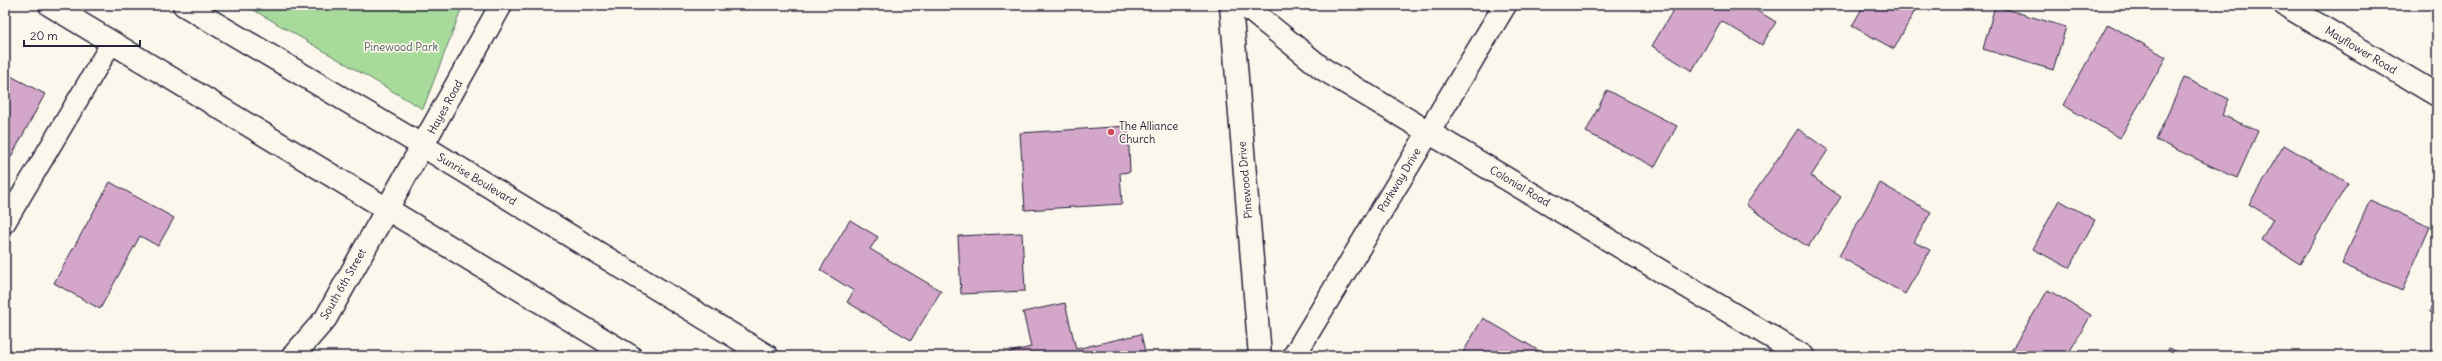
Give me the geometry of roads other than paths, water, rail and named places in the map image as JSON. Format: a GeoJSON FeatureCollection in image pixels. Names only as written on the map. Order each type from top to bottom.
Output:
{"type":"FeatureCollection","features":[{"type":"Feature","properties":{"kind":"street"},"geometry":{"type":"LineString","coordinates":[[50,5],[630,356]]}},
{"type":"Feature","properties":{"kind":"street","name":"Sunrise Boulevard"},"geometry":{"type":"LineString","coordinates":[[184,5],[423,146],[767,356]]}},
{"type":"Feature","properties":{"kind":"street","name":"Hayes Road"},"geometry":{"type":"LineString","coordinates":[[387,208],[501,5]]}},
{"type":"Feature","properties":{"kind":"street","name":"Pinewood Drive"},"geometry":{"type":"LineString","coordinates":[[1231,5],[1260,356]]}},
{"type":"Feature","properties":{"kind":"street","name":"Colonial Road"},"geometry":{"type":"LineString","coordinates":[[1244,5],[1323,69],[1803,356]]}},
{"type":"Feature","properties":{"kind":"street","name":"Parkway Drive"},"geometry":{"type":"LineString","coordinates":[[1294,356],[1428,131],[1506,5]]}},
{"type":"Feature","properties":{"kind":"street","name":"Mayflower Road"},"geometry":{"type":"LineString","coordinates":[[2285,5],[2437,95]]}},
{"type":"Feature","properties":{"kind":"street","name":"South 6th Street"},"geometry":{"type":"LineString","coordinates":[[293,356],[326,318],[387,208]]}},
{"type":"Feature","properties":{"kind":"lane"},"geometry":{"type":"LineString","coordinates":[[5,223],[112,42]]}},
{"type":"Feature","properties":{"kind":"place","name":"The Alliance Church"},"geometry":{"type":"Point","coordinates":[1111,132]}},
{"type":"Feature","properties":{"kind":"park label","name":"Pinewood Park"},"geometry":{"type":"Point","coordinates":[401,47]}}]}
